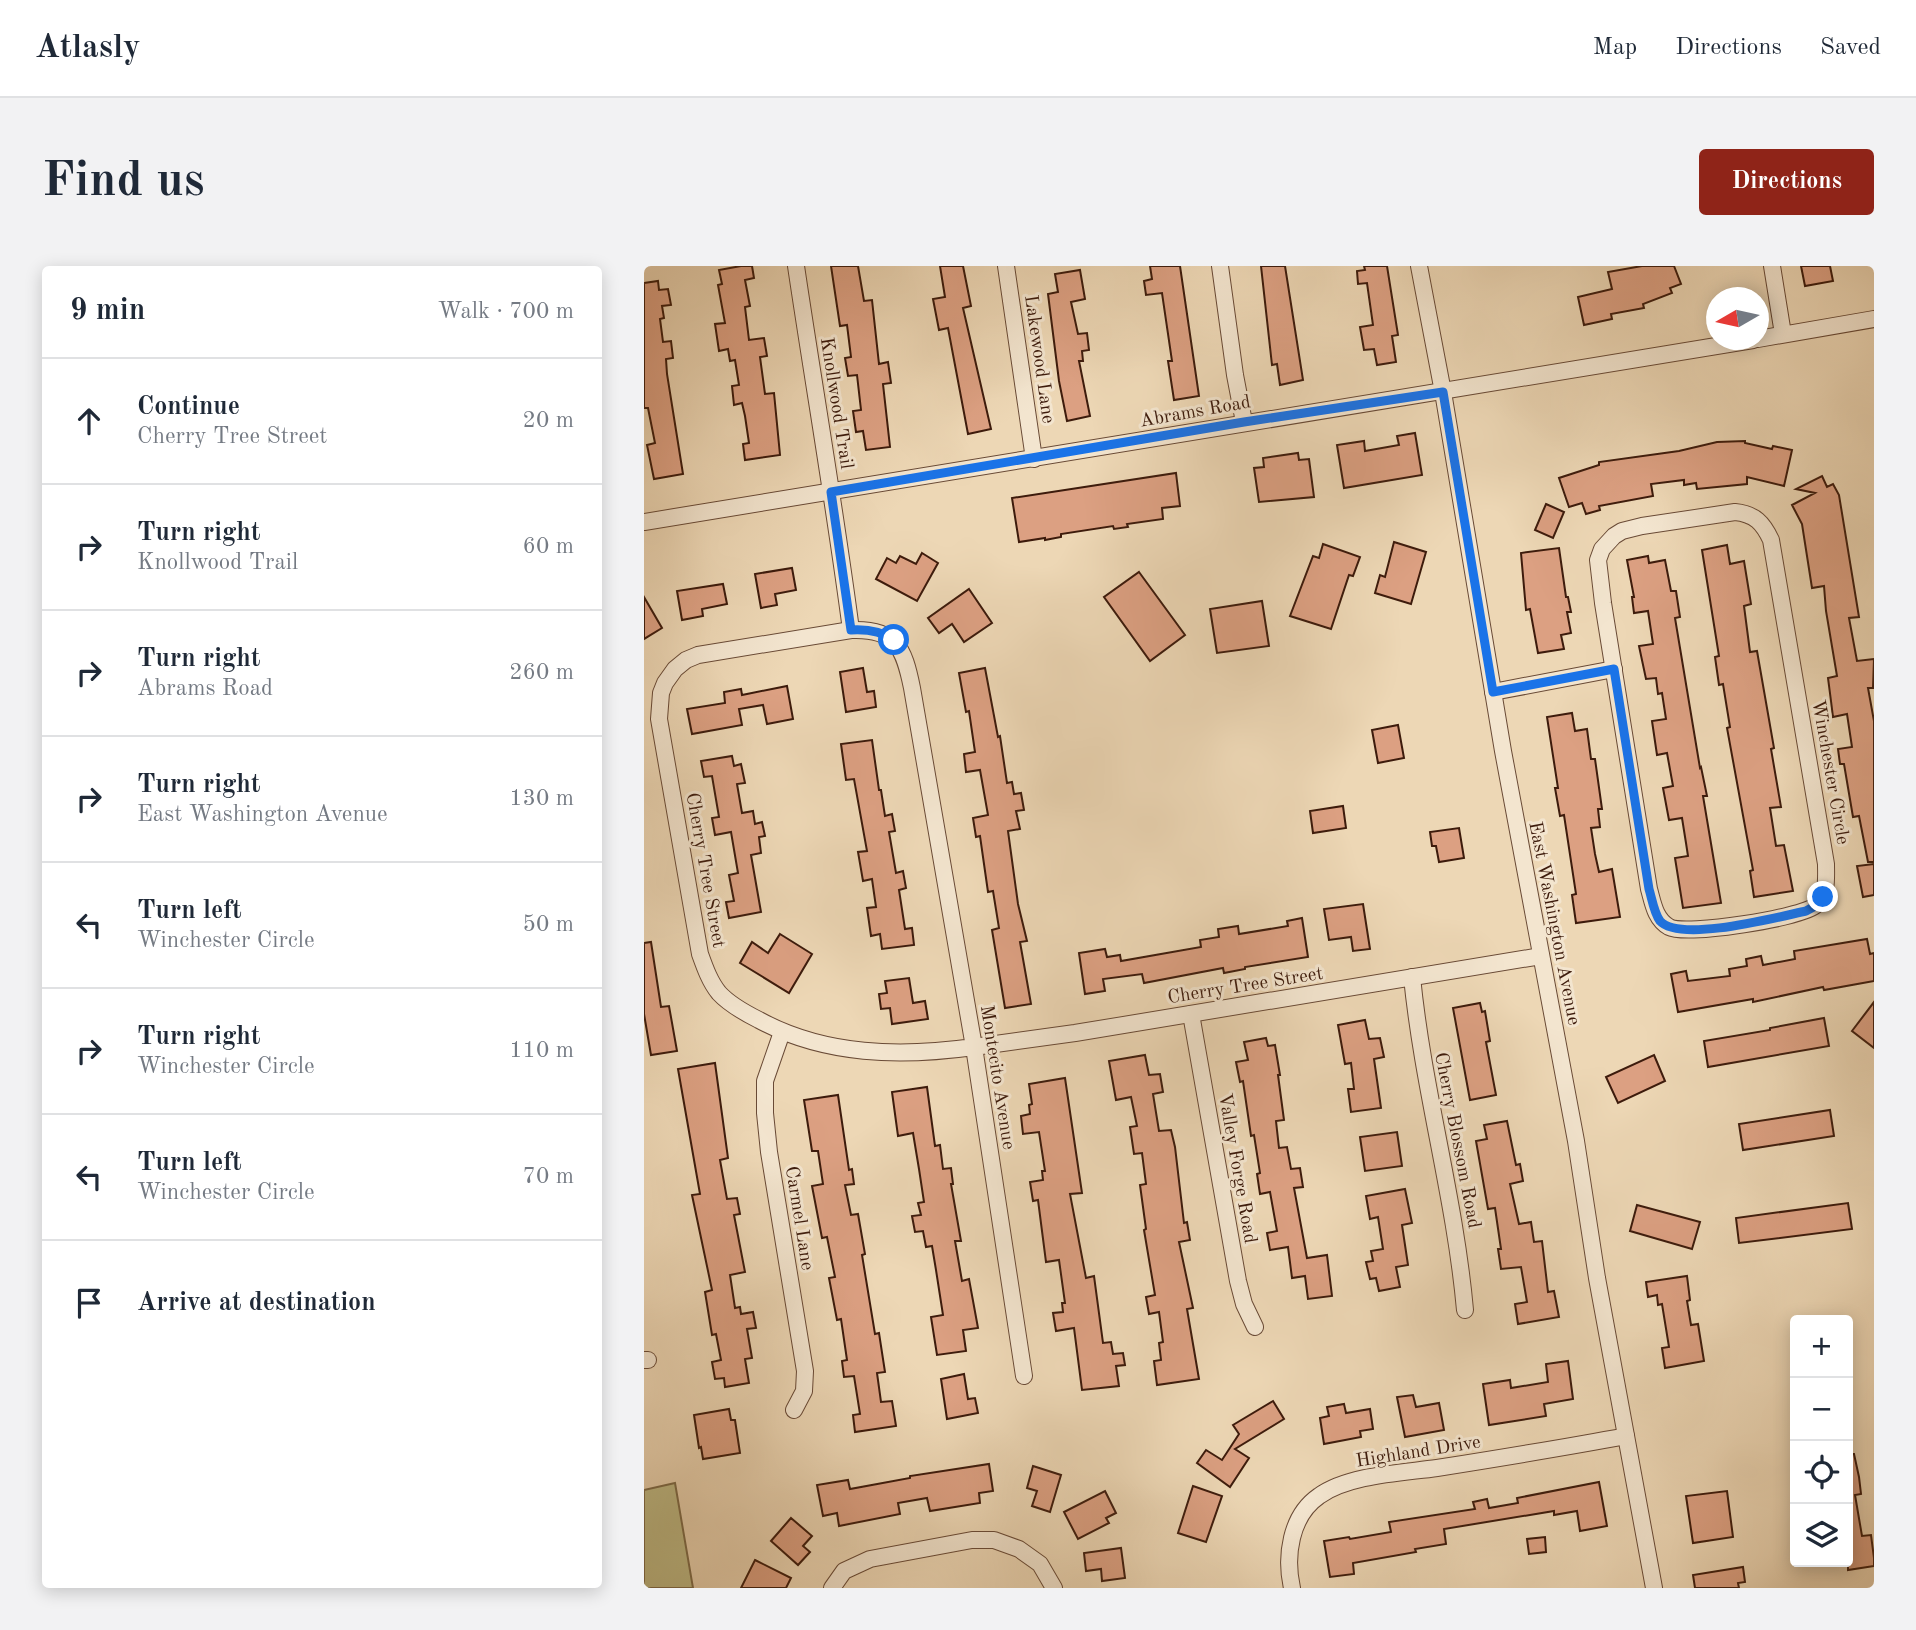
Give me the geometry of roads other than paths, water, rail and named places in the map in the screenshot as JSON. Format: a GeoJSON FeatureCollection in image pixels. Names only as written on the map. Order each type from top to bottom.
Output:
{"type":"FeatureCollection","features":[{"type":"Feature","properties":{"kind":"street","name":"Knollwood Trail"},"geometry":{"type":"LineString","coordinates":[[796,266],[851,630]]}},
{"type":"Feature","properties":{"kind":"street","name":"Lakewood Lane"},"geometry":{"type":"LineString","coordinates":[[1006,266],[1034,459]]}},
{"type":"Feature","properties":{"kind":"street"},"geometry":{"type":"LineString","coordinates":[[1220,266],[1244,422]]}},
{"type":"Feature","properties":{"kind":"street","name":"East Washington Avenue"},"geometry":{"type":"LineString","coordinates":[[1419,266],[1654,1588]]}},
{"type":"Feature","properties":{"kind":"street"},"geometry":{"type":"LineString","coordinates":[[1772,266],[1783,334]]}},
{"type":"Feature","properties":{"kind":"street"},"geometry":{"type":"LineString","coordinates":[[1769,336],[1874,319]]}},
{"type":"Feature","properties":{"kind":"street","name":"Abrams Road"},"geometry":{"type":"LineString","coordinates":[[644,522],[1706,348]]}},
{"type":"Feature","properties":{"kind":"street","name":"Winchester Circle"},"geometry":{"type":"LineString","coordinates":[[1735,512],[1749,514],[1757,519],[1771,540],[1826,864],[1826,884],[1823,897],[1817,905],[1806,911],[1694,931],[1670,928],[1660,920],[1649,889],[1614,669],[1598,570],[1602,549],[1614,536],[1642,526],[1735,512]]}},
{"type":"Feature","properties":{"kind":"street","name":"Cherry Tree Street"},"geometry":{"type":"LineString","coordinates":[[929,785],[907,662],[894,640],[885,634],[866,629],[851,630],[698,655],[675,669],[661,693],[659,719],[703,963],[720,995],[740,1010],[782,1032],[837,1047],[905,1053],[974,1047],[1191,1014],[1541,956]]}},
{"type":"Feature","properties":{"kind":"street"},"geometry":{"type":"LineString","coordinates":[[1493,692],[1614,669]]}},
{"type":"Feature","properties":{"kind":"street","name":"Montecito Avenue"},"geometry":{"type":"LineString","coordinates":[[929,785],[974,1047],[1024,1376]]}},
{"type":"Feature","properties":{"kind":"street","name":"Cherry Blossom Road"},"geometry":{"type":"LineString","coordinates":[[1412,977],[1423,1069],[1461,1267],[1465,1310]]}},
{"type":"Feature","properties":{"kind":"street","name":"Valley Forge Road"},"geometry":{"type":"LineString","coordinates":[[1191,1014],[1238,1281],[1244,1304],[1255,1326]]}},
{"type":"Feature","properties":{"kind":"street","name":"Carmel Lane"},"geometry":{"type":"LineString","coordinates":[[782,1032],[765,1081],[765,1113],[805,1371],[804,1391],[794,1410]]}},
{"type":"Feature","properties":{"kind":"street","name":"Highland Drive"},"geometry":{"type":"LineString","coordinates":[[1292,1588],[1288,1560],[1292,1536],[1306,1509],[1328,1490],[1365,1479],[1626,1436]]}},
{"type":"Feature","properties":{"kind":"street"},"geometry":{"type":"LineString","coordinates":[[832,1588],[844,1571],[870,1559],[971,1540],[994,1540],[1019,1549],[1040,1564],[1054,1588]]}}]}
